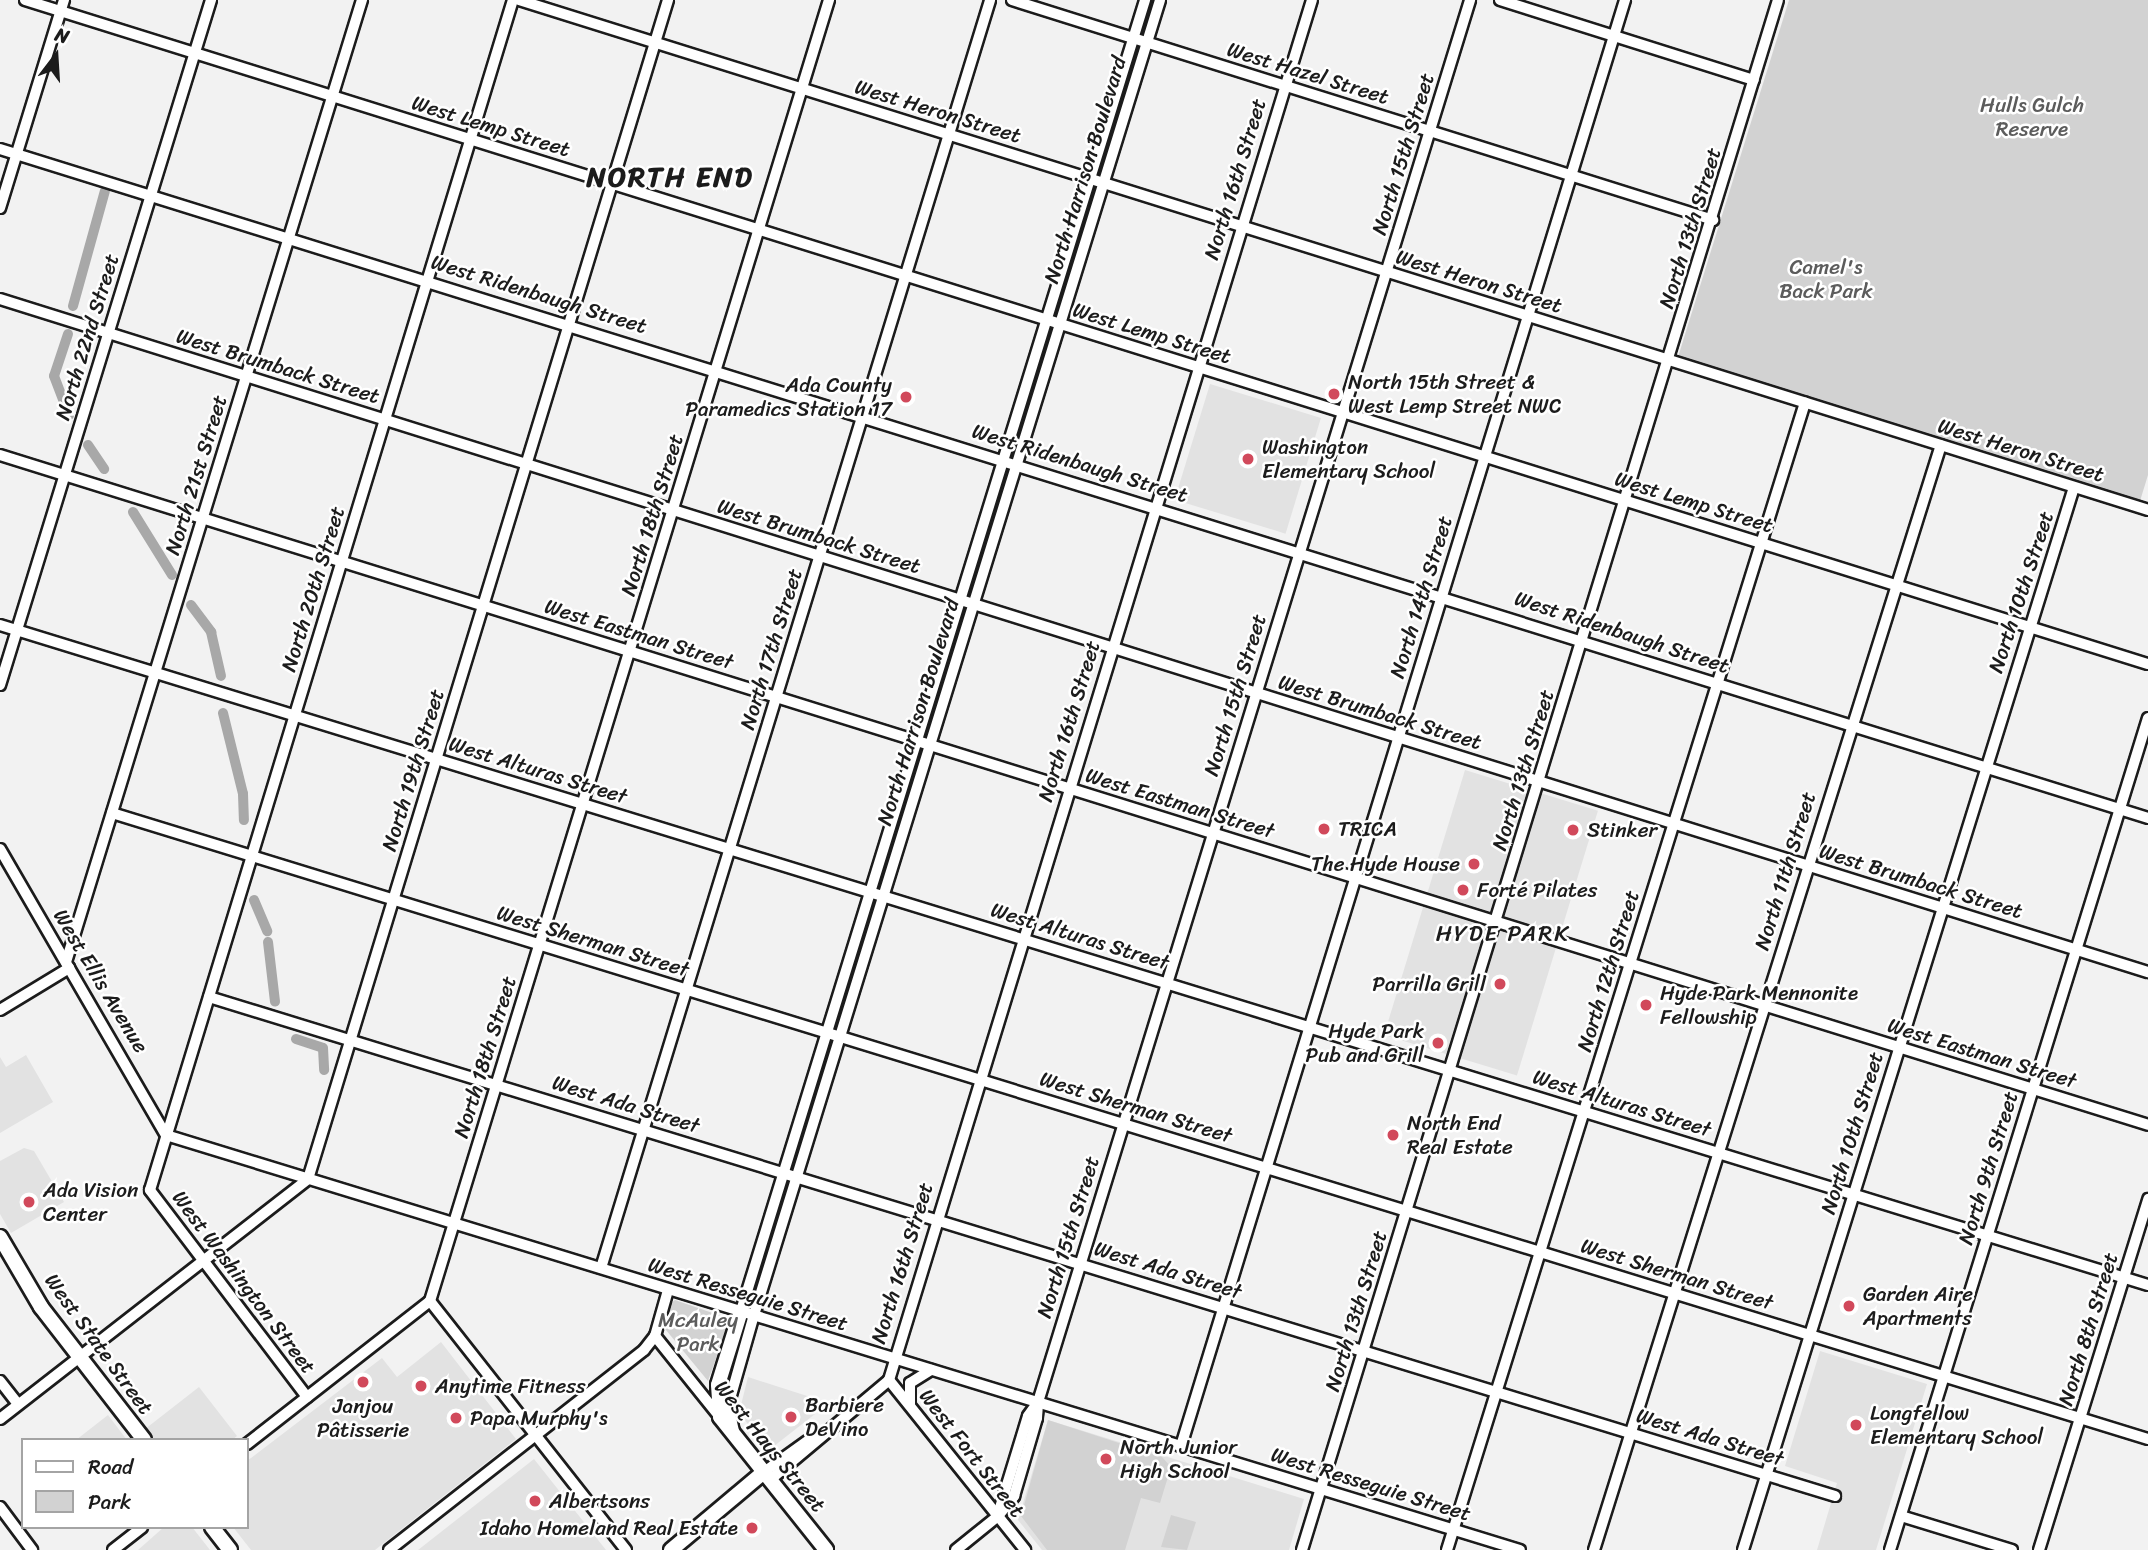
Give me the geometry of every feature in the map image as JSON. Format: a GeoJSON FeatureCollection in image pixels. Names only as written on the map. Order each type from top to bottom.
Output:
{"type":"FeatureCollection","features":[{"type":"Feature","properties":{"kind":"main road","name":"West State Street"},"geometry":{"type":"LineString","coordinates":[[0,1237],[41,1307],[142,1438]]}},
{"type":"Feature","properties":{"kind":"main road","name":"North Harrison Boulevard"},"geometry":{"type":"LineString","coordinates":[[720,1417],[718,1385],[748,1313]]}},
{"type":"Feature","properties":{"kind":"main road","name":"West Hays Street"},"geometry":{"type":"LineString","coordinates":[[720,1417],[826,1550]]}},
{"type":"Feature","properties":{"kind":"main road"},"geometry":{"type":"LineString","coordinates":[[671,1550],[767,1476]]}},
{"type":"Feature","properties":{"kind":"main road"},"geometry":{"type":"LineString","coordinates":[[214,1529],[230,1550]]}},
{"type":"Feature","properties":{"kind":"street","name":"West Lemp Street"},"geometry":{"type":"LineString","coordinates":[[25,0],[63,6],[195,53],[2148,664]]}},
{"type":"Feature","properties":{"kind":"street","name":"North 22nd Street"},"geometry":{"type":"LineString","coordinates":[[0,685],[211,0]]}},
{"type":"Feature","properties":{"kind":"street","name":"North 21st Street"},"geometry":{"type":"LineString","coordinates":[[67,965],[111,813],[362,0]]}},
{"type":"Feature","properties":{"kind":"street","name":"North 20th Street"},"geometry":{"type":"LineString","coordinates":[[150,1190],[513,0]]}},
{"type":"Feature","properties":{"kind":"street","name":"West Heron Street"},"geometry":{"type":"LineString","coordinates":[[519,0],[2148,510]]}},
{"type":"Feature","properties":{"kind":"street","name":"North 19th Street"},"geometry":{"type":"LineString","coordinates":[[308,1179],[668,0]]}},
{"type":"Feature","properties":{"kind":"street","name":"North 18th Street"},"geometry":{"type":"LineString","coordinates":[[430,1301],[829,0]]}},
{"type":"Feature","properties":{"kind":"street","name":"North 17th Street"},"geometry":{"type":"LineString","coordinates":[[601,1268],[990,0]]}},
{"type":"Feature","properties":{"kind":"street","name":"West Hazel Street"},"geometry":{"type":"LineString","coordinates":[[1012,0],[1713,219]]}},
{"type":"Feature","properties":{"kind":"street","name":"North Harrison Boulevard"},"geometry":{"type":"LineString","coordinates":[[736,1437],[728,1406],[748,1313],[784,1172],[1145,0]]}},
{"type":"Feature","properties":{"kind":"street","name":"North Harrison Boulevard"},"geometry":{"type":"LineString","coordinates":[[748,1313],[797,1177],[841,1037],[1160,0]]}},
{"type":"Feature","properties":{"kind":"street","name":"North 16th Street"},"geometry":{"type":"LineString","coordinates":[[889,1380],[1312,0]]}},
{"type":"Feature","properties":{"kind":"street","name":"North 15th Street"},"geometry":{"type":"LineString","coordinates":[[998,1516],[1028,1416],[1038,1402],[1470,0]]}},
{"type":"Feature","properties":{"kind":"street"},"geometry":{"type":"LineString","coordinates":[[1500,0],[1754,80]]}},
{"type":"Feature","properties":{"kind":"street","name":"North 14th Street"},"geometry":{"type":"LineString","coordinates":[[1181,1446],[1625,0]]}},
{"type":"Feature","properties":{"kind":"street","name":"North 13th Street"},"geometry":{"type":"LineString","coordinates":[[1301,1550],[1671,361],[1779,0]]}},
{"type":"Feature","properties":{"kind":"street"},"geometry":{"type":"LineString","coordinates":[[0,208],[63,6]]}},
{"type":"Feature","properties":{"kind":"street","name":"West Ridenbaugh Street"},"geometry":{"type":"LineString","coordinates":[[0,149],[717,369],[2148,818]]}},
{"type":"Feature","properties":{"kind":"street","name":"West Brumback Street"},"geometry":{"type":"LineString","coordinates":[[0,299],[2148,972]]}},
{"type":"Feature","properties":{"kind":"street","name":"North 12th Street"},"geometry":{"type":"LineString","coordinates":[[1447,1550],[1805,403]]}},
{"type":"Feature","properties":{"kind":"street","name":"North 11th Street"},"geometry":{"type":"LineString","coordinates":[[1594,1550],[1894,585],[1941,445]]}},
{"type":"Feature","properties":{"kind":"street","name":"West Eastman Street"},"geometry":{"type":"LineString","coordinates":[[0,455],[2148,1125]]}},
{"type":"Feature","properties":{"kind":"street","name":"North 10th Street"},"geometry":{"type":"LineString","coordinates":[[1743,1550],[2074,487]]}},
{"type":"Feature","properties":{"kind":"street","name":"West Alturas Street"},"geometry":{"type":"LineString","coordinates":[[0,625],[2148,1285]]}},
{"type":"Feature","properties":{"kind":"street","name":"North 9th Street"},"geometry":{"type":"LineString","coordinates":[[1890,1550],[2148,718]]}},
{"type":"Feature","properties":{"kind":"street","name":"West Sherman Street"},"geometry":{"type":"LineString","coordinates":[[111,813],[2148,1439]]}},
{"type":"Feature","properties":{"kind":"street","name":"West Ellis Avenue"},"geometry":{"type":"LineString","coordinates":[[0,849],[166,1135]]}},
{"type":"Feature","properties":{"kind":"street"},"geometry":{"type":"LineString","coordinates":[[0,1010],[67,965]]}},
{"type":"Feature","properties":{"kind":"street","name":"West Ada Street"},"geometry":{"type":"LineString","coordinates":[[209,997],[1835,1496]]}},
{"type":"Feature","properties":{"kind":"street","name":"West Resseguie Street"},"geometry":{"type":"LineString","coordinates":[[166,1135],[1520,1550]]}},
{"type":"Feature","properties":{"kind":"street"},"geometry":{"type":"LineString","coordinates":[[0,1419],[308,1179]]}},
{"type":"Feature","properties":{"kind":"street","name":"West Washington Street"},"geometry":{"type":"LineString","coordinates":[[150,1190],[307,1397]]}},
{"type":"Feature","properties":{"kind":"street","name":"North 8th Street"},"geometry":{"type":"LineString","coordinates":[[2039,1550],[2148,1199]]}},
{"type":"Feature","properties":{"kind":"street"},"geometry":{"type":"LineString","coordinates":[[389,1550],[644,1350],[655,1336],[668,1290]]}},
{"type":"Feature","properties":{"kind":"street"},"geometry":{"type":"LineString","coordinates":[[248,1443],[430,1301],[626,1550]]}},
{"type":"Feature","properties":{"kind":"street","name":"West Hays Street"},"geometry":{"type":"LineString","coordinates":[[655,1336],[720,1417]]}},
{"type":"Feature","properties":{"kind":"street"},"geometry":{"type":"LineString","coordinates":[[911,1406],[910,1383],[931,1370]]}},
{"type":"Feature","properties":{"kind":"street"},"geometry":{"type":"LineString","coordinates":[[767,1476],[889,1380]]}},
{"type":"Feature","properties":{"kind":"street","name":"West Fort Street"},"geometry":{"type":"LineString","coordinates":[[889,1380],[1025,1550]]}},
{"type":"Feature","properties":{"kind":"street"},"geometry":{"type":"LineString","coordinates":[[0,1381],[18,1404]]}},
{"type":"Feature","properties":{"kind":"street"},"geometry":{"type":"LineString","coordinates":[[0,1507],[32,1550]]}},
{"type":"Feature","properties":{"kind":"street"},"geometry":{"type":"LineString","coordinates":[[956,1550],[998,1516]]}},
{"type":"Feature","properties":{"kind":"street"},"geometry":{"type":"LineString","coordinates":[[1901,1516],[2012,1550]]}},
{"type":"Feature","properties":{"kind":"street"},"geometry":{"type":"LineString","coordinates":[[113,1550],[139,1529]]}},
{"type":"Feature","properties":{"kind":"shaded area","name":"Washington Elementary School"},"geometry":{"type":"Polygon","coordinates":[[[1210,384],[1321,418],[1286,534],[1175,500],[1210,384]]]}},
{"type":"Feature","properties":{"kind":"shaded area"},"geometry":{"type":"Polygon","coordinates":[[[1465,770],[1598,811],[1517,1076],[1384,1035],[1465,770]]]}},
{"type":"Feature","properties":{"kind":"shaded area"},"geometry":{"type":"Polygon","coordinates":[[[26,1055],[53,1102],[0,1133],[0,1057],[6,1067],[26,1055]]]}},
{"type":"Feature","properties":{"kind":"shaded area"},"geometry":{"type":"Polygon","coordinates":[[[24,1148],[34,1151],[64,1202],[11,1233],[0,1214],[0,1161],[24,1148]]]}},
{"type":"Feature","properties":{"kind":"shaded area"},"geometry":{"type":"Polygon","coordinates":[[[441,1342],[516,1439],[375,1550],[251,1550],[235,1529],[248,1529],[248,1460],[382,1358],[397,1377],[441,1342]]]}},
{"type":"Feature","properties":{"kind":"shaded area","name":"Longfellow Elementary School"},"geometry":{"type":"Polygon","coordinates":[[[1820,1351],[1927,1384],[1876,1550],[1817,1550],[1837,1483],[1785,1466],[1820,1351]]]}},
{"type":"Feature","properties":{"kind":"shaded area"},"geometry":{"type":"Polygon","coordinates":[[[748,1377],[829,1403],[769,1450],[739,1413],[748,1377]]]}},
{"type":"Feature","properties":{"kind":"shaded area"},"geometry":{"type":"Polygon","coordinates":[[[199,1387],[237,1436],[234,1438],[134,1438],[199,1387]]]}},
{"type":"Feature","properties":{"kind":"shaded area"},"geometry":{"type":"Polygon","coordinates":[[[108,1415],[125,1438],[79,1438],[108,1415]]]}},
{"type":"Feature","properties":{"kind":"shaded area","name":"North Junior High School"},"geometry":{"type":"Polygon","coordinates":[[[1048,1420],[1304,1499],[1289,1550],[1042,1550],[1018,1520],[1048,1420]]]}},
{"type":"Feature","properties":{"kind":"shaded area","name":"Albertsons"},"geometry":{"type":"Polygon","coordinates":[[[534,1459],[606,1550],[418,1550],[534,1459]]]}},
{"type":"Feature","properties":{"kind":"shaded area"},"geometry":{"type":"Polygon","coordinates":[[[162,1529],[194,1529],[210,1550],[138,1550],[162,1529]]]}},
{"type":"Feature","properties":{"kind":"green space"},"geometry":{"type":"Polygon","coordinates":[[[1789,0],[2148,0],[2148,475],[2140,501],[1678,357],[1789,0]]]}},
{"type":"Feature","properties":{"kind":"green space","name":"McAuley Park"},"geometry":{"type":"Polygon","coordinates":[[[675,1300],[730,1319],[708,1381],[661,1324],[667,1306],[675,1300]]]}},
{"type":"Feature","properties":{"kind":"green space"},"geometry":{"type":"Polygon","coordinates":[[[1048,1420],[1162,1457],[1171,1467],[1160,1503],[1141,1498],[1125,1550],[1047,1550],[1021,1516],[1048,1420]]]}},
{"type":"Feature","properties":{"kind":"green space"},"geometry":{"type":"Polygon","coordinates":[[[1171,1515],[1196,1522],[1187,1550],[1161,1547],[1171,1515]]]}},
{"type":"Feature","properties":{"kind":"waterway"},"geometry":{"type":"LineString","coordinates":[[73,306],[105,191]]}},
{"type":"Feature","properties":{"kind":"waterway"},"geometry":{"type":"LineString","coordinates":[[68,334],[54,376],[69,415]]}},
{"type":"Feature","properties":{"kind":"waterway"},"geometry":{"type":"LineString","coordinates":[[88,445],[104,469]]}},
{"type":"Feature","properties":{"kind":"waterway"},"geometry":{"type":"LineString","coordinates":[[133,512],[172,575]]}},
{"type":"Feature","properties":{"kind":"waterway"},"geometry":{"type":"LineString","coordinates":[[191,605],[211,632],[221,676]]}},
{"type":"Feature","properties":{"kind":"waterway"},"geometry":{"type":"LineString","coordinates":[[223,713],[243,794],[244,820]]}},
{"type":"Feature","properties":{"kind":"waterway"},"geometry":{"type":"LineString","coordinates":[[254,900],[267,931]]}},
{"type":"Feature","properties":{"kind":"waterway"},"geometry":{"type":"LineString","coordinates":[[268,942],[275,1002]]}},
{"type":"Feature","properties":{"kind":"waterway"},"geometry":{"type":"LineString","coordinates":[[296,1039],[323,1048],[324,1070]]}},
{"type":"Feature","properties":{"kind":"place","name":"North 15th Street & West Lemp Street NWC"},"geometry":{"type":"Point","coordinates":[1334,394]}},
{"type":"Feature","properties":{"kind":"place","name":"Ada County Paramedics Station 17"},"geometry":{"type":"Point","coordinates":[906,397]}},
{"type":"Feature","properties":{"kind":"place","name":"Washington Elementary School"},"geometry":{"type":"Point","coordinates":[1248,459]}},
{"type":"Feature","properties":{"kind":"place","name":"TRICA"},"geometry":{"type":"Point","coordinates":[1324,829]}},
{"type":"Feature","properties":{"kind":"place","name":"Stinker"},"geometry":{"type":"Point","coordinates":[1573,830]}},
{"type":"Feature","properties":{"kind":"place","name":"The Hyde House"},"geometry":{"type":"Point","coordinates":[1474,864]}},
{"type":"Feature","properties":{"kind":"place","name":"Forté Pilates"},"geometry":{"type":"Point","coordinates":[1463,890]}},
{"type":"Feature","properties":{"kind":"place","name":"Parrilla Grill"},"geometry":{"type":"Point","coordinates":[1500,984]}},
{"type":"Feature","properties":{"kind":"place","name":"Hyde Park Mennonite Fellowship"},"geometry":{"type":"Point","coordinates":[1646,1005]}},
{"type":"Feature","properties":{"kind":"place","name":"Hyde Park Pub and Grill"},"geometry":{"type":"Point","coordinates":[1438,1043]}},
{"type":"Feature","properties":{"kind":"place","name":"North End Real Estate"},"geometry":{"type":"Point","coordinates":[1393,1135]}},
{"type":"Feature","properties":{"kind":"place","name":"Ada Vision Center"},"geometry":{"type":"Point","coordinates":[29,1202]}},
{"type":"Feature","properties":{"kind":"place","name":"Garden Aire Apartments"},"geometry":{"type":"Point","coordinates":[1849,1306]}},
{"type":"Feature","properties":{"kind":"place","name":"Janjou Pâtisserie"},"geometry":{"type":"Point","coordinates":[363,1382]}},
{"type":"Feature","properties":{"kind":"place","name":"Anytime Fitness"},"geometry":{"type":"Point","coordinates":[421,1386]}},
{"type":"Feature","properties":{"kind":"place","name":"Barbiere DeVino"},"geometry":{"type":"Point","coordinates":[791,1417]}},
{"type":"Feature","properties":{"kind":"place","name":"Papa Murphy's"},"geometry":{"type":"Point","coordinates":[456,1418]}},
{"type":"Feature","properties":{"kind":"place","name":"Longfellow Elementary School"},"geometry":{"type":"Point","coordinates":[1856,1425]}},
{"type":"Feature","properties":{"kind":"place","name":"North Junior High School"},"geometry":{"type":"Point","coordinates":[1106,1459]}},
{"type":"Feature","properties":{"kind":"place","name":"Albertsons"},"geometry":{"type":"Point","coordinates":[535,1501]}},
{"type":"Feature","properties":{"kind":"place","name":"Idaho Homeland Real Estate"},"geometry":{"type":"Point","coordinates":[752,1528]}},
{"type":"Feature","properties":{"kind":"district","name":"NORTH END"},"geometry":{"type":"Point","coordinates":[670,177]}},
{"type":"Feature","properties":{"kind":"district","name":"HYDE PARK"},"geometry":{"type":"Point","coordinates":[1503,934]}},
{"type":"Feature","properties":{"kind":"park label","name":"Hulls Gulch Reserve"},"geometry":{"type":"Point","coordinates":[2032,117]}},
{"type":"Feature","properties":{"kind":"park label","name":"Camel's Back Park"},"geometry":{"type":"Point","coordinates":[1826,279]}}]}
